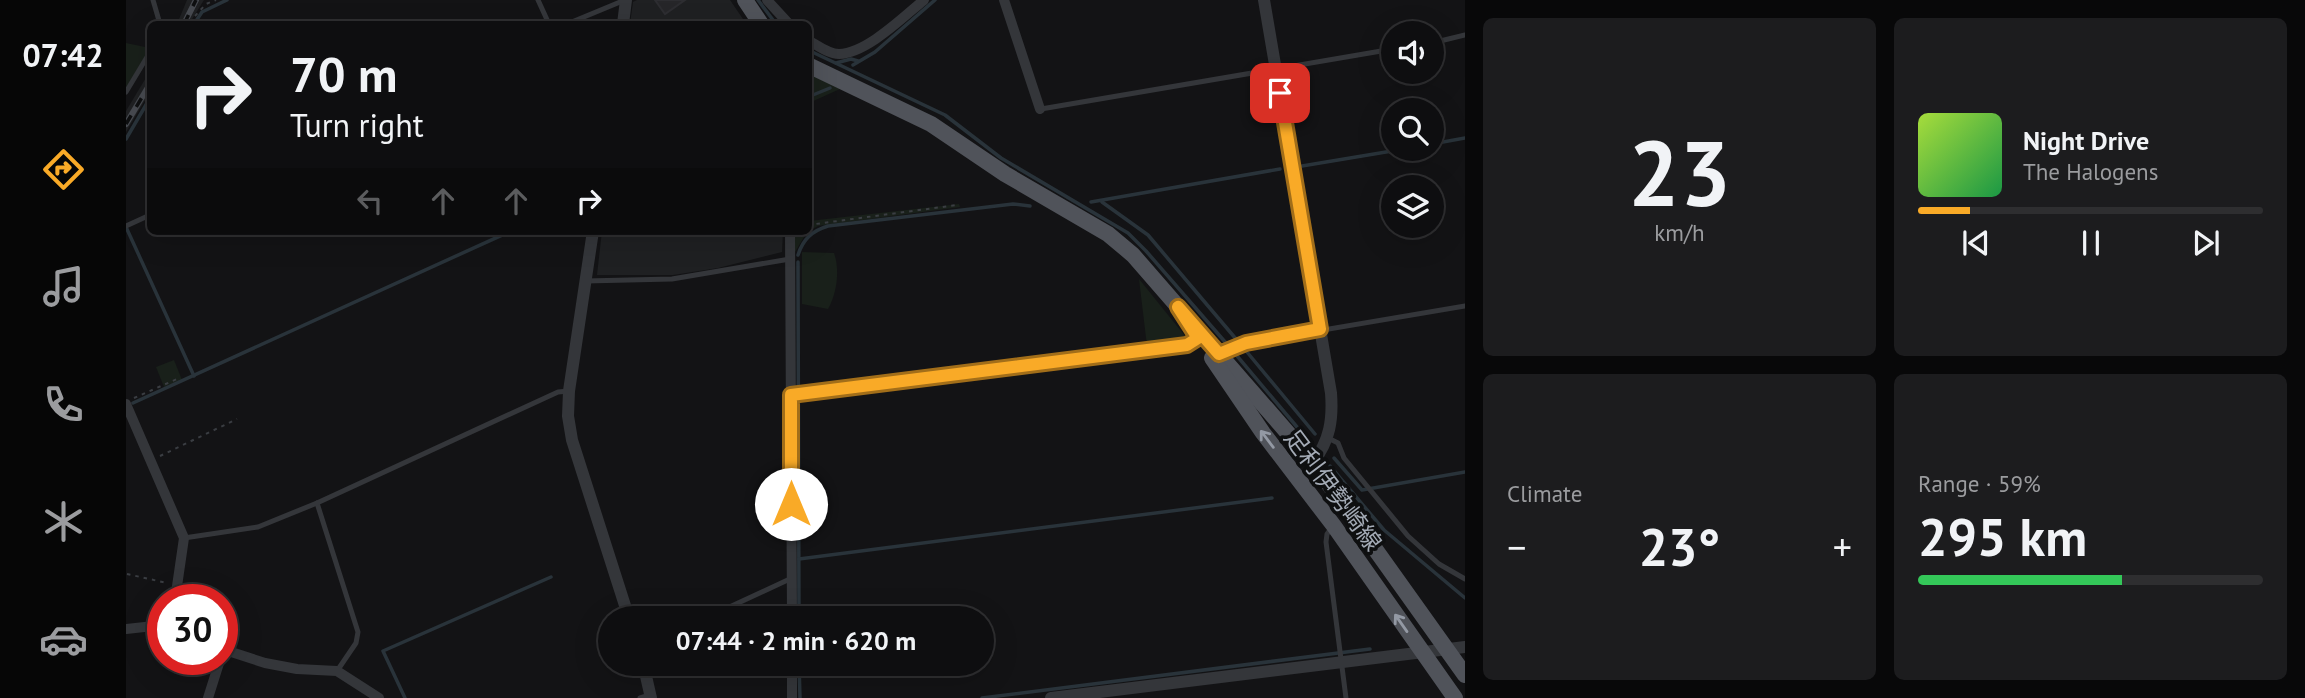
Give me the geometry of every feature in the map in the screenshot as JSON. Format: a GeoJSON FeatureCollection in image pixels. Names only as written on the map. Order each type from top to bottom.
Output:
{"type":"FeatureCollection","features":[{"type":"Feature","properties":{"kind":"main road"},"geometry":{"type":"LineString","coordinates":[[745,0],[759,21]]}},
{"type":"Feature","properties":{"kind":"main road","name":"足利伊勢崎線"},"geometry":{"type":"LineString","coordinates":[[812,67],[916,115],[1005,174],[1108,234],[1133,255],[1314,462],[1465,675]]}},
{"type":"Feature","properties":{"kind":"main road","name":"足利伊勢崎線"},"geometry":{"type":"LineString","coordinates":[[1178,307],[1284,461],[1334,526],[1455,698]]}},
{"type":"Feature","properties":{"kind":"main road"},"geometry":{"type":"LineString","coordinates":[[1284,461],[1314,462],[1308,477],[1309,482],[1333,519],[1334,526]]}},
{"type":"Feature","properties":{"kind":"street"},"geometry":{"type":"LineString","coordinates":[[623,21],[625,0]]}},
{"type":"Feature","properties":{"kind":"street"},"geometry":{"type":"LineString","coordinates":[[767,0],[786,21]]}},
{"type":"Feature","properties":{"kind":"street"},"geometry":{"type":"LineString","coordinates":[[812,42],[836,54],[855,50],[868,44],[924,0]]}},
{"type":"Feature","properties":{"kind":"street"},"geometry":{"type":"LineString","coordinates":[[1004,0],[1040,109]]}},
{"type":"Feature","properties":{"kind":"street"},"geometry":{"type":"LineString","coordinates":[[1264,0],[1331,393],[1328,438],[1314,462]]}},
{"type":"Feature","properties":{"kind":"street"},"geometry":{"type":"LineString","coordinates":[[592,235],[569,391],[568,416],[572,440],[625,606]]}},
{"type":"Feature","properties":{"kind":"street"},"geometry":{"type":"LineString","coordinates":[[790,235],[792,606]]}},
{"type":"Feature","properties":{"kind":"street"},"geometry":{"type":"LineString","coordinates":[[127,408],[184,538],[178,584]]}},
{"type":"Feature","properties":{"kind":"street"},"geometry":{"type":"LineString","coordinates":[[126,629],[147,627]]}},
{"type":"Feature","properties":{"kind":"street"},"geometry":{"type":"LineString","coordinates":[[1051,698],[1465,647]]}},
{"type":"Feature","properties":{"kind":"street"},"geometry":{"type":"LineString","coordinates":[[238,655],[297,669],[337,671],[379,698]]}},
{"type":"Feature","properties":{"kind":"street"},"geometry":{"type":"LineString","coordinates":[[208,698],[215,675]]}},
{"type":"Feature","properties":{"kind":"street"},"geometry":{"type":"LineString","coordinates":[[644,676],[647,697]]}},
{"type":"Feature","properties":{"kind":"street"},"geometry":{"type":"LineString","coordinates":[[792,676],[792,698]]}},
{"type":"Feature","properties":{"kind":"lane"},"geometry":{"type":"LineString","coordinates":[[153,0],[159,21]]}},
{"type":"Feature","properties":{"kind":"lane"},"geometry":{"type":"LineString","coordinates":[[538,0],[548,21]]}},
{"type":"Feature","properties":{"kind":"lane"},"geometry":{"type":"LineString","coordinates":[[574,21],[625,0]]}},
{"type":"Feature","properties":{"kind":"lane"},"geometry":{"type":"LineString","coordinates":[[1444,40],[1465,36]]}},
{"type":"Feature","properties":{"kind":"lane"},"geometry":{"type":"LineString","coordinates":[[1040,109],[1381,51]]}},
{"type":"Feature","properties":{"kind":"lane"},"geometry":{"type":"LineString","coordinates":[[126,92],[147,57]]}},
{"type":"Feature","properties":{"kind":"lane"},"geometry":{"type":"LineString","coordinates":[[126,226],[147,216]]}},
{"type":"Feature","properties":{"kind":"lane"},"geometry":{"type":"LineString","coordinates":[[585,281],[672,279],[790,259]]}},
{"type":"Feature","properties":{"kind":"lane"},"geometry":{"type":"LineString","coordinates":[[1219,354],[1246,343],[1465,306]]}},
{"type":"Feature","properties":{"kind":"lane"},"geometry":{"type":"LineString","coordinates":[[791,395],[1187,345],[1198,338]]}},
{"type":"Feature","properties":{"kind":"lane"},"geometry":{"type":"LineString","coordinates":[[184,538],[258,527],[317,503],[558,392],[569,391]]}},
{"type":"Feature","properties":{"kind":"lane"},"geometry":{"type":"LineString","coordinates":[[1328,438],[1338,443],[1344,458],[1408,536],[1439,564],[1465,579]]}},
{"type":"Feature","properties":{"kind":"lane"},"geometry":{"type":"LineString","coordinates":[[317,503],[358,632],[356,643],[337,671]]}},
{"type":"Feature","properties":{"kind":"lane"},"geometry":{"type":"LineString","coordinates":[[1334,526],[1327,534],[1326,542],[1346,698]]}},
{"type":"Feature","properties":{"kind":"lane"},"geometry":{"type":"LineString","coordinates":[[732,606],[792,579]]}},
{"type":"Feature","properties":{"kind":"path"},"geometry":{"type":"LineString","coordinates":[[195,16],[206,4],[215,0]]}},
{"type":"Feature","properties":{"kind":"path"},"geometry":{"type":"LineString","coordinates":[[812,224],[957,205]]}},
{"type":"Feature","properties":{"kind":"path"},"geometry":{"type":"LineString","coordinates":[[127,408],[177,379]]}},
{"type":"Feature","properties":{"kind":"path"},"geometry":{"type":"LineString","coordinates":[[150,461],[237,419]]}},
{"type":"Feature","properties":{"kind":"path"},"geometry":{"type":"LineString","coordinates":[[127,575],[173,584]]}},
{"type":"Feature","properties":{"kind":"shaded area"},"geometry":{"type":"Polygon","coordinates":[[[187,0],[204,0],[191,21],[178,21],[187,0]]]}},
{"type":"Feature","properties":{"kind":"shaded area"},"geometry":{"type":"Polygon","coordinates":[[[730,0],[744,21],[630,21],[633,2],[730,0]]]}},
{"type":"Feature","properties":{"kind":"shaded area"},"geometry":{"type":"Polygon","coordinates":[[[126,43],[147,47],[147,53],[126,88],[126,43]]]}},
{"type":"Feature","properties":{"kind":"shaded area"},"geometry":{"type":"Polygon","coordinates":[[[812,73],[840,89],[812,102],[812,73]]]}},
{"type":"Feature","properties":{"kind":"shaded area"},"geometry":{"type":"Polygon","coordinates":[[[147,76],[147,97],[126,132],[126,111],[147,76]]]}},
{"type":"Feature","properties":{"kind":"shaded area"},"geometry":{"type":"Polygon","coordinates":[[[959,204],[960,207],[818,226],[812,229],[812,221],[959,204]]]}},
{"type":"Feature","properties":{"kind":"shaded area"},"geometry":{"type":"Polygon","coordinates":[[[602,235],[783,235],[782,252],[718,268],[673,275],[597,275],[602,235]]]}},
{"type":"Feature","properties":{"kind":"shaded area"},"geometry":{"type":"Polygon","coordinates":[[[795,235],[805,235],[795,252],[795,235]]]}},
{"type":"Feature","properties":{"kind":"shaded area"},"geometry":{"type":"Polygon","coordinates":[[[802,252],[834,253],[837,281],[828,309],[802,304],[802,252]]]}},
{"type":"Feature","properties":{"kind":"shaded area"},"geometry":{"type":"Polygon","coordinates":[[[1139,279],[1185,336],[1183,341],[1147,346],[1139,279]]]}},
{"type":"Feature","properties":{"kind":"shaded area"},"geometry":{"type":"Polygon","coordinates":[[[174,360],[182,380],[164,387],[156,367],[174,360]]]}},
{"type":"Feature","properties":{"kind":"building"},"geometry":{"type":"Polygon","coordinates":[[[655,0],[685,0],[665,14],[655,0]]]}},
{"type":"Feature","properties":{"kind":"waterway"},"geometry":{"type":"LineString","coordinates":[[196,21],[202,12],[227,0]]}},
{"type":"Feature","properties":{"kind":"waterway"},"geometry":{"type":"LineString","coordinates":[[758,0],[774,21]]}},
{"type":"Feature","properties":{"kind":"waterway"},"geometry":{"type":"LineString","coordinates":[[853,65],[875,52],[935,0]]}},
{"type":"Feature","properties":{"kind":"waterway"},"geometry":{"type":"LineString","coordinates":[[812,52],[945,115],[1001,158],[1128,233],[1226,343]]}},
{"type":"Feature","properties":{"kind":"waterway"},"geometry":{"type":"LineString","coordinates":[[836,63],[851,59],[858,61]]}},
{"type":"Feature","properties":{"kind":"waterway"},"geometry":{"type":"LineString","coordinates":[[812,95],[830,88]]}},
{"type":"Feature","properties":{"kind":"waterway"},"geometry":{"type":"LineString","coordinates":[[126,139],[147,103]]}},
{"type":"Feature","properties":{"kind":"waterway"},"geometry":{"type":"LineString","coordinates":[[1444,142],[1465,138]]}},
{"type":"Feature","properties":{"kind":"waterway"},"geometry":{"type":"LineString","coordinates":[[1302,166],[1381,153]]}},
{"type":"Feature","properties":{"kind":"waterway"},"geometry":{"type":"LineString","coordinates":[[1091,202],[1280,169]]}},
{"type":"Feature","properties":{"kind":"waterway"},"geometry":{"type":"LineString","coordinates":[[1102,202],[1148,235],[1236,339]]}},
{"type":"Feature","properties":{"kind":"waterway"},"geometry":{"type":"LineString","coordinates":[[812,234],[828,226],[1013,204],[1030,206]]}},
{"type":"Feature","properties":{"kind":"waterway"},"geometry":{"type":"LineString","coordinates":[[126,227],[194,376]]}},
{"type":"Feature","properties":{"kind":"waterway"},"geometry":{"type":"LineString","coordinates":[[133,403],[502,235]]}},
{"type":"Feature","properties":{"kind":"waterway"},"geometry":{"type":"LineString","coordinates":[[798,255],[810,235]]}},
{"type":"Feature","properties":{"kind":"waterway"},"geometry":{"type":"LineString","coordinates":[[798,262],[799,606]]}},
{"type":"Feature","properties":{"kind":"waterway"},"geometry":{"type":"LineString","coordinates":[[1242,346],[1315,434]]}},
{"type":"Feature","properties":{"kind":"waterway"},"geometry":{"type":"LineString","coordinates":[[1232,350],[1308,440]]}},
{"type":"Feature","properties":{"kind":"waterway"},"geometry":{"type":"LineString","coordinates":[[1334,458],[1362,490],[1465,472]]}},
{"type":"Feature","properties":{"kind":"waterway"},"geometry":{"type":"LineString","coordinates":[[1330,466],[1384,530],[1465,598]]}},
{"type":"Feature","properties":{"kind":"waterway"},"geometry":{"type":"LineString","coordinates":[[799,559],[1272,498]]}},
{"type":"Feature","properties":{"kind":"waterway"},"geometry":{"type":"LineString","coordinates":[[405,698],[383,651],[551,577]]}},
{"type":"Feature","properties":{"kind":"waterway"},"geometry":{"type":"LineString","coordinates":[[982,698],[1370,649]]}},
{"type":"Feature","properties":{"kind":"waterway"},"geometry":{"type":"LineString","coordinates":[[799,676],[800,698]]}},
{"type":"Feature","properties":{"kind":"railway"},"geometry":{"type":"LineString","coordinates":[[186,21],[196,0]]}},
{"type":"Feature","properties":{"kind":"railway"},"geometry":{"type":"LineString","coordinates":[[126,124],[147,89]]}},
{"type":"Feature","properties":{"kind":"route"},"geometry":{"type":"LineString","coordinates":[[791,504],[791,395],[1187,345],[1198,338],[1178,307],[1219,354],[1246,343],[1320,329],[1280,93]]}}]}
